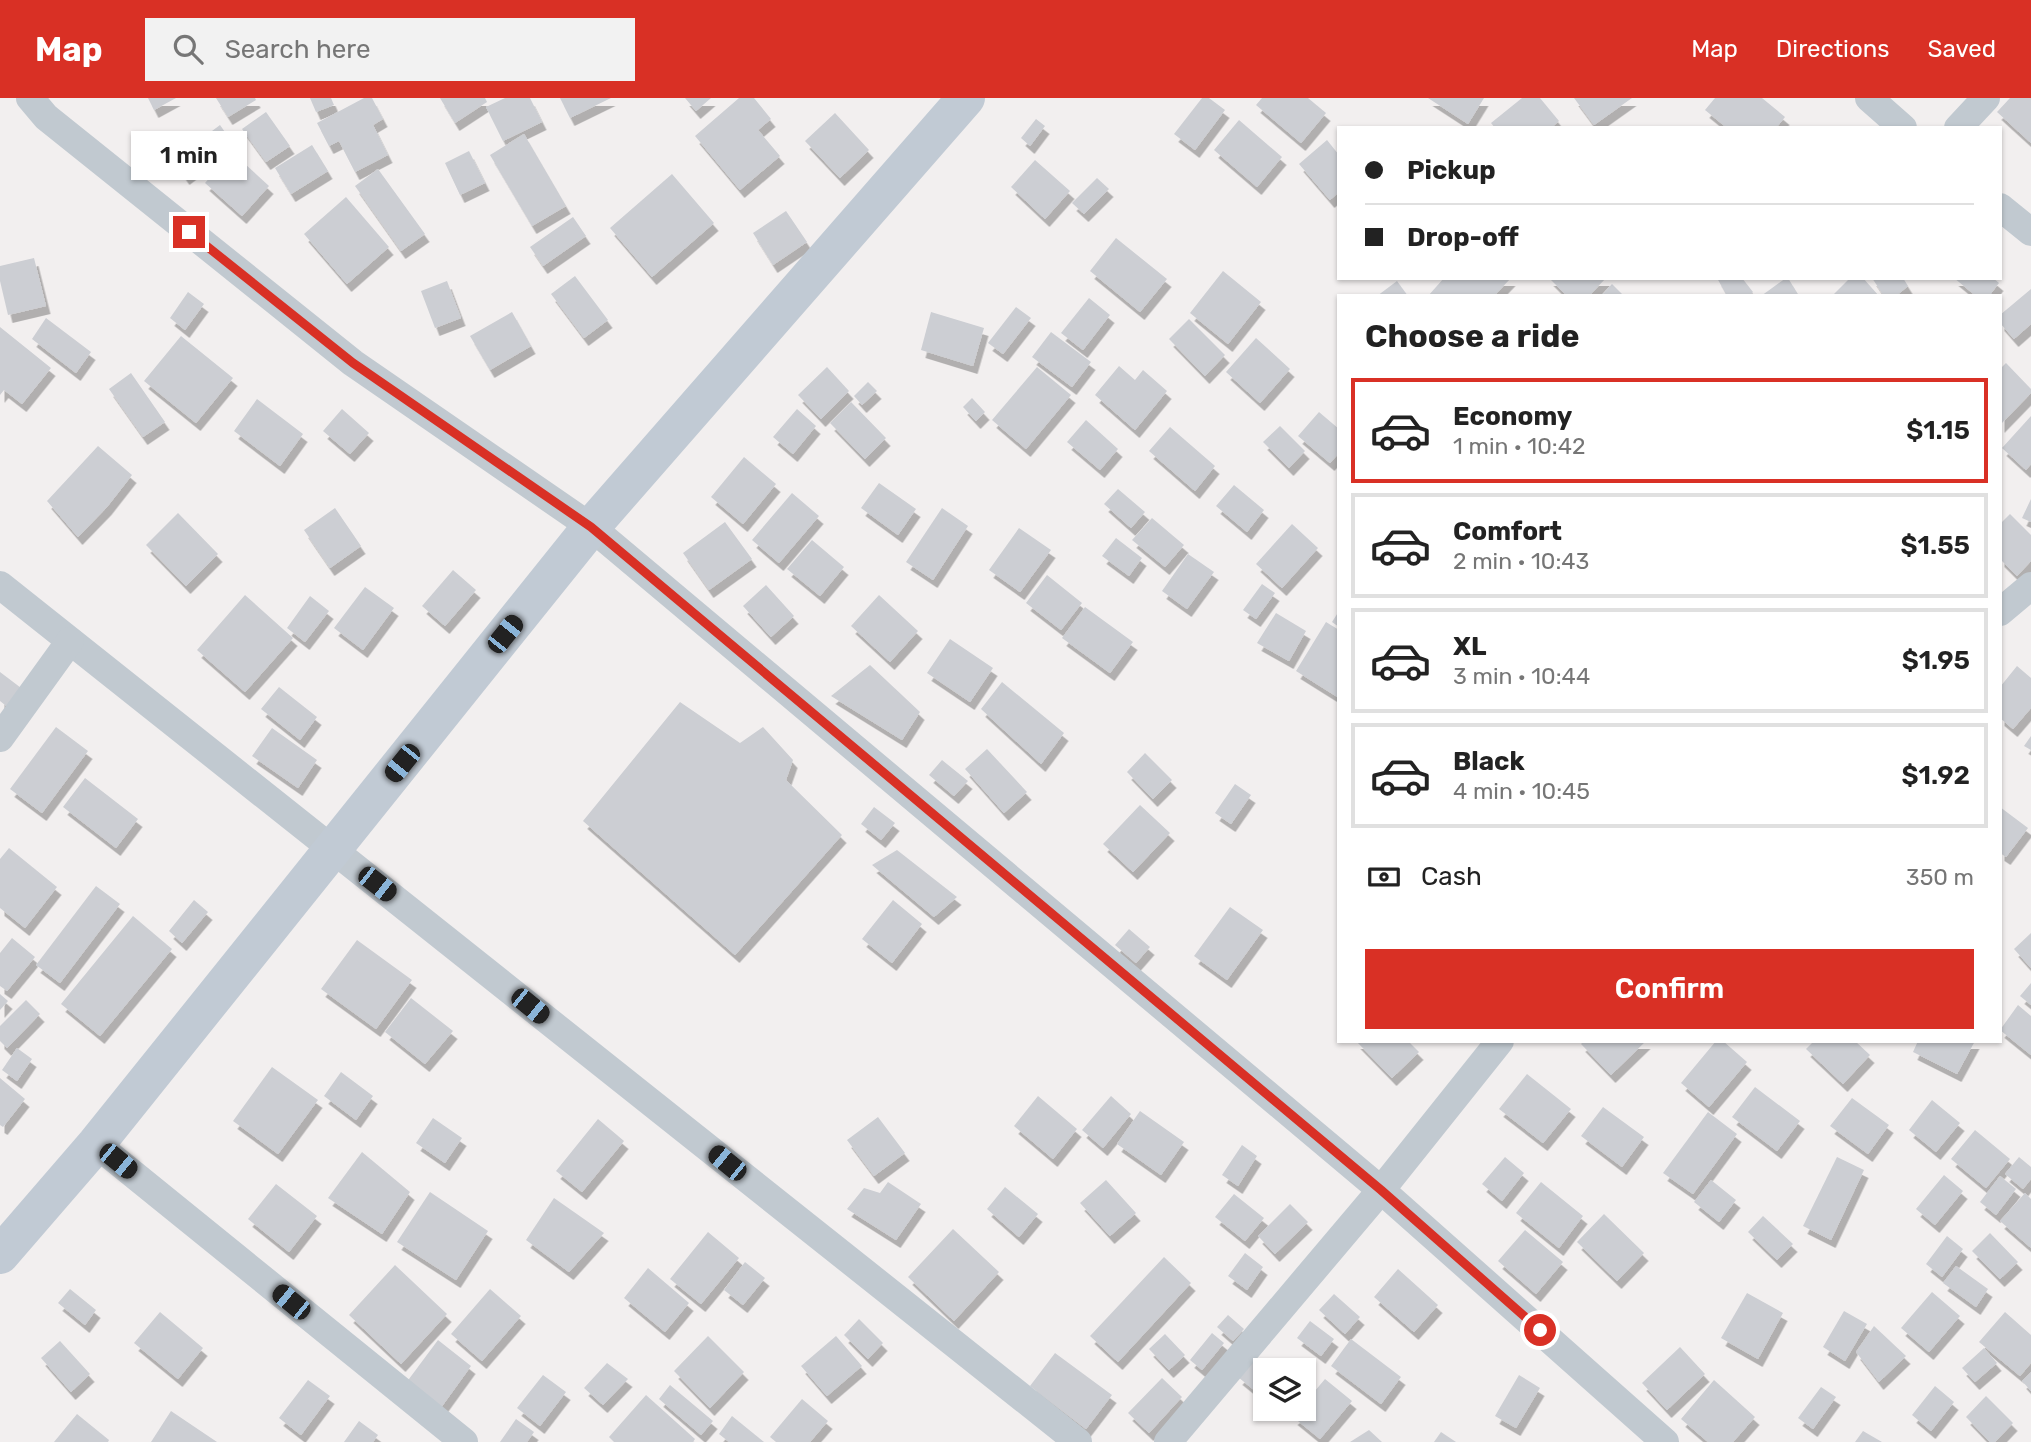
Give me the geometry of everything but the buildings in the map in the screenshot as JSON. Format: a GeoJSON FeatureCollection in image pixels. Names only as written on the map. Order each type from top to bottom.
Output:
{"type":"FeatureCollection","features":[{"type":"Feature","properties":{"kind":"street"},"geometry":{"type":"LineString","coordinates":[[30,98],[46,117],[353,363],[591,527],[1381,1190],[1665,1442]]}},
{"type":"Feature","properties":{"kind":"street"},"geometry":{"type":"LineString","coordinates":[[0,1255],[96,1144],[591,527],[966,98]]}},
{"type":"Feature","properties":{"kind":"street"},"geometry":{"type":"LineString","coordinates":[[1869,98],[1901,126]]}},
{"type":"Feature","properties":{"kind":"street"},"geometry":{"type":"LineString","coordinates":[[1960,126],[1986,98]]}},
{"type":"Feature","properties":{"kind":"street"},"geometry":{"type":"LineString","coordinates":[[2002,209],[2031,232]]}},
{"type":"Feature","properties":{"kind":"street"},"geometry":{"type":"LineString","coordinates":[[0,585],[1078,1442]]}},
{"type":"Feature","properties":{"kind":"street"},"geometry":{"type":"LineString","coordinates":[[2002,610],[2031,586]]}},
{"type":"Feature","properties":{"kind":"street"},"geometry":{"type":"LineString","coordinates":[[0,738],[70,641]]}},
{"type":"Feature","properties":{"kind":"street"},"geometry":{"type":"LineString","coordinates":[[1168,1442],[1381,1190],[1498,1043]]}},
{"type":"Feature","properties":{"kind":"street"},"geometry":{"type":"LineString","coordinates":[[96,1144],[464,1442]]}},
{"type":"Feature","properties":{"kind":"route"},"geometry":{"type":"LineString","coordinates":[[189,232],[353,363],[591,527],[1381,1190],[1540,1330]]}}]}
